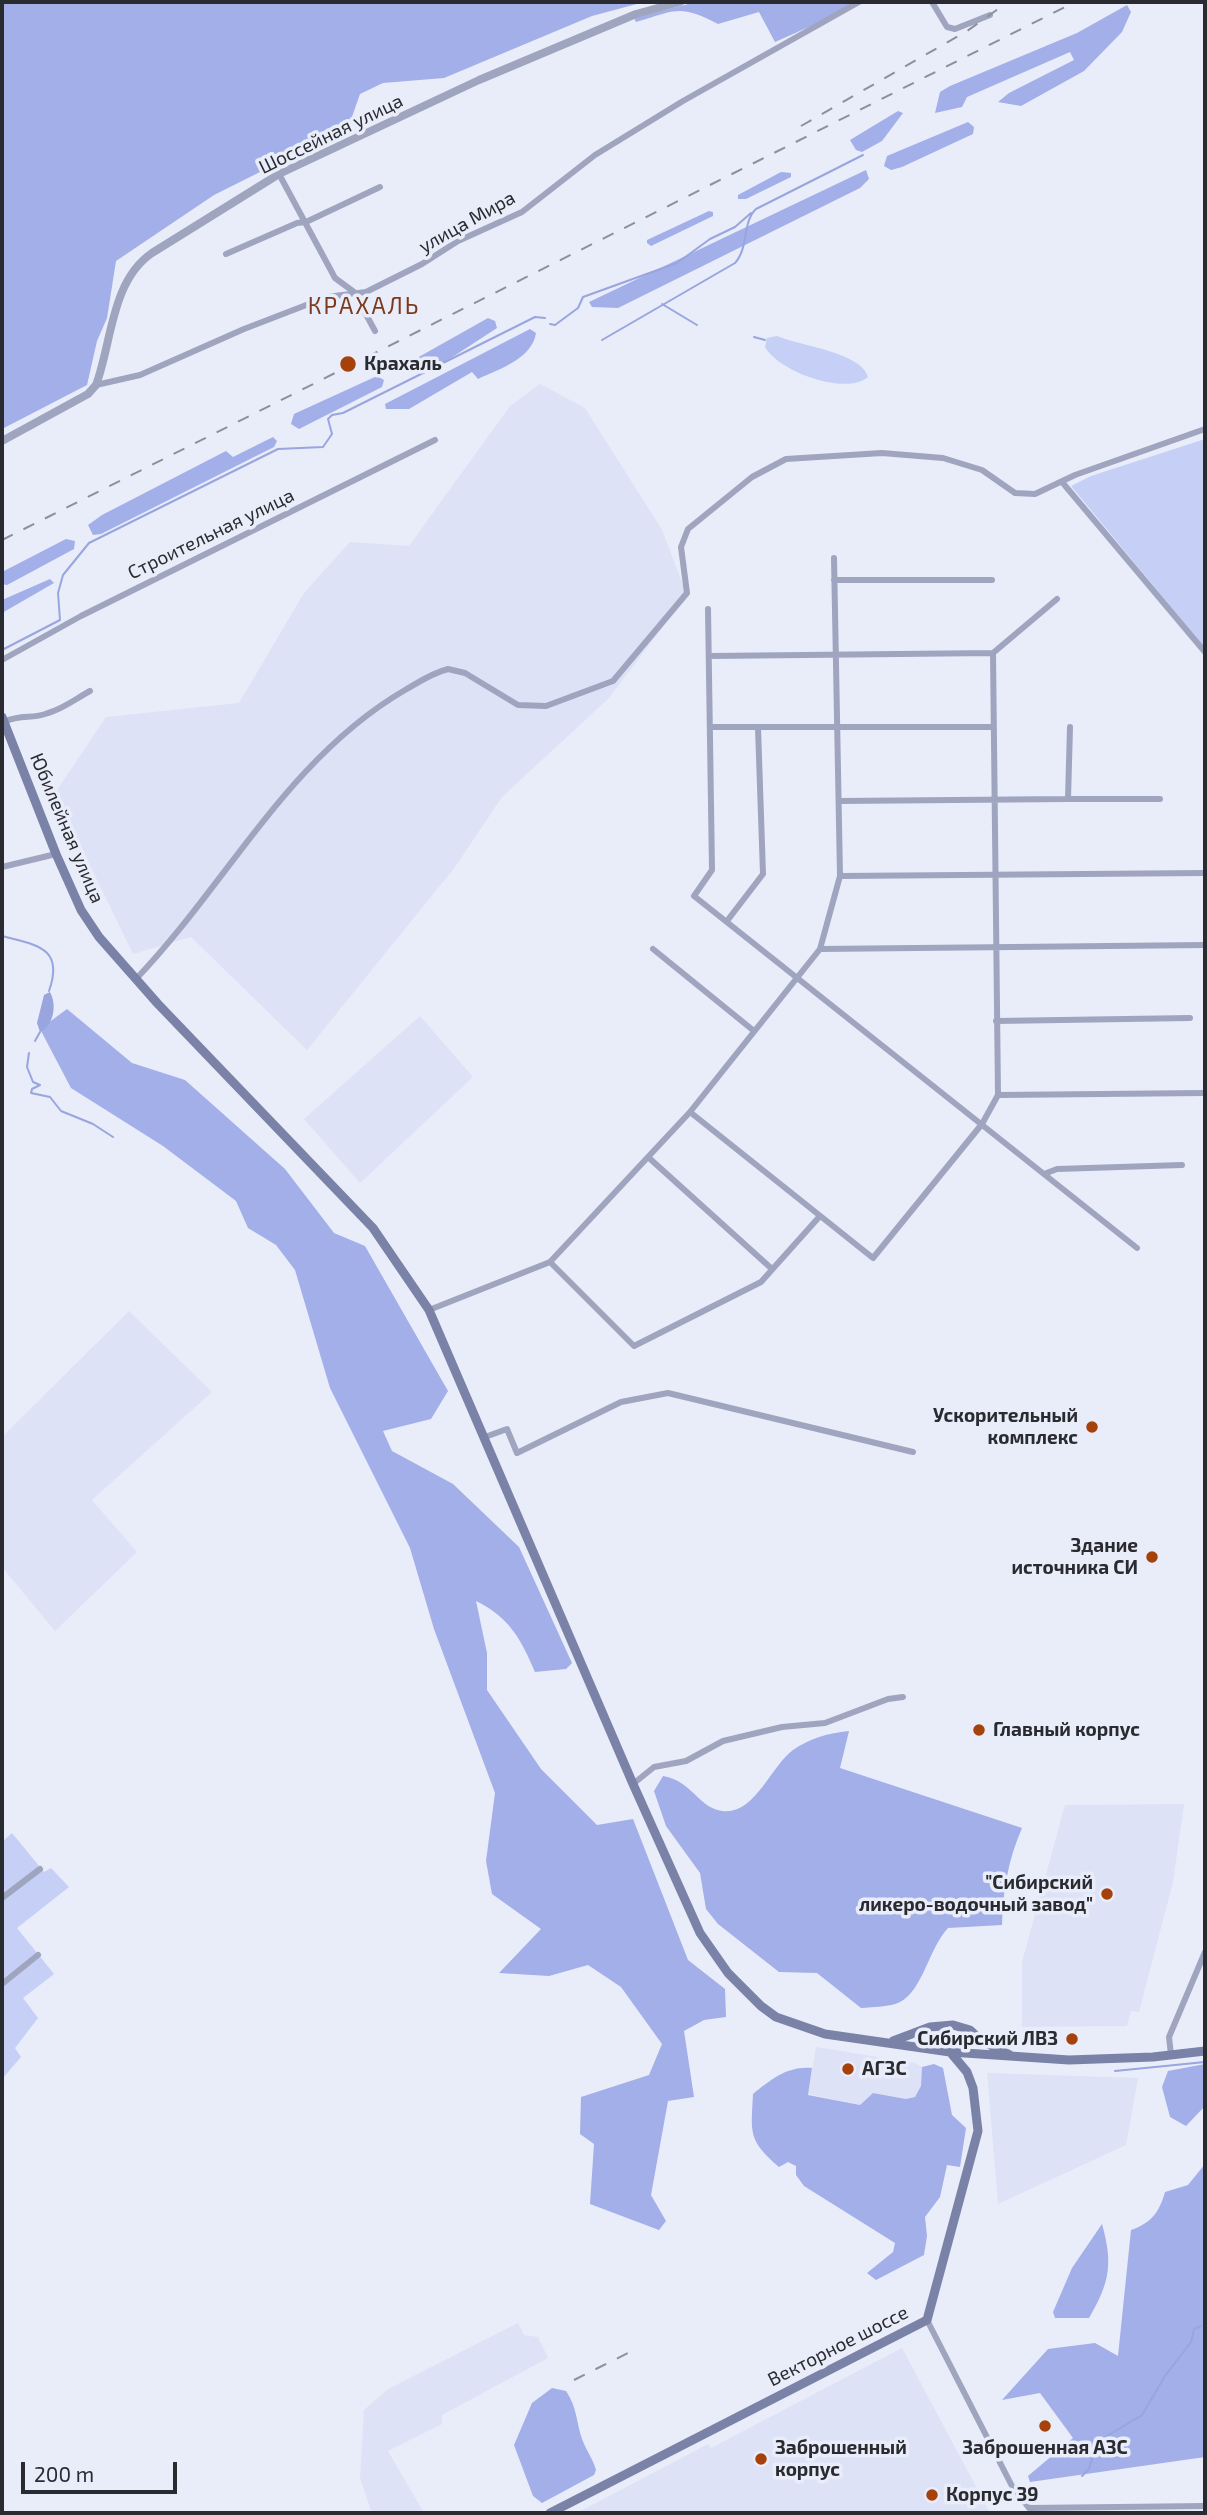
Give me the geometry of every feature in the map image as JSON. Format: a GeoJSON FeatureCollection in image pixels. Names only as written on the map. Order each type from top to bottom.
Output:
{"type":"FeatureCollection","features":[{"type":"Feature","properties":{"kind":"main road","name":"Юбилейная улица"},"geometry":{"type":"LineString","coordinates":[[3,720],[56,854],[92,927],[136,979],[373,1228],[429,1310],[700,1933],[728,1973],[761,2006],[792,2025],[825,2035],[977,2055],[1069,2060],[1205,2051]]}},
{"type":"Feature","properties":{"kind":"main road"},"geometry":{"type":"LineString","coordinates":[[888,2043],[948,2024],[970,2030],[982,2041],[1012,2057]]}},
{"type":"Feature","properties":{"kind":"main road"},"geometry":{"type":"LineString","coordinates":[[914,2036],[914,2042],[920,2048]]}},
{"type":"Feature","properties":{"kind":"main road"},"geometry":{"type":"LineString","coordinates":[[967,2072],[966,2062],[983,2051],[982,2041]]}},
{"type":"Feature","properties":{"kind":"main road","name":"Векторное шоссе"},"geometry":{"type":"LineString","coordinates":[[550,2513],[927,2320],[978,2131],[976,2102],[967,2072],[950,2052]]}},
{"type":"Feature","properties":{"kind":"street","name":"Шоссейная улица"},"geometry":{"type":"LineString","coordinates":[[2,441],[88,394],[96,385],[120,302],[132,271],[140,261],[279,174],[479,80],[636,14],[680,2]]}},
{"type":"Feature","properties":{"kind":"street","name":"улица Мира"},"geometry":{"type":"LineString","coordinates":[[96,385],[117,383],[140,375],[244,328],[327,297],[366,292],[422,264],[457,242],[522,212],[595,155],[683,101],[859,2]]}},
{"type":"Feature","properties":{"kind":"street"},"geometry":{"type":"LineString","coordinates":[[932,2],[947,27],[955,29],[990,15]]}},
{"type":"Feature","properties":{"kind":"street"},"geometry":{"type":"LineString","coordinates":[[279,174],[335,278],[354,292],[375,331]]}},
{"type":"Feature","properties":{"kind":"street"},"geometry":{"type":"LineString","coordinates":[[226,254],[297,223],[306,222],[380,187]]}},
{"type":"Feature","properties":{"kind":"street"},"geometry":{"type":"LineString","coordinates":[[136,979],[295,783],[352,725],[392,698],[438,671],[448,669],[466,673],[507,700],[527,707],[547,706],[613,681],[687,593],[681,547],[688,529],[764,469],[797,457],[890,453],[969,465],[1018,494],[1041,493],[1090,469],[1205,429]]}},
{"type":"Feature","properties":{"kind":"street","name":"Строительная улица"},"geometry":{"type":"LineString","coordinates":[[2,660],[81,616],[435,440]]}},
{"type":"Feature","properties":{"kind":"street"},"geometry":{"type":"LineString","coordinates":[[1062,482],[1205,652]]}},
{"type":"Feature","properties":{"kind":"street"},"geometry":{"type":"LineString","coordinates":[[429,1310],[550,1262],[690,1112],[820,949],[840,876],[834,558]]}},
{"type":"Feature","properties":{"kind":"street"},"geometry":{"type":"LineString","coordinates":[[834,580],[992,580]]}},
{"type":"Feature","properties":{"kind":"street"},"geometry":{"type":"LineString","coordinates":[[710,656],[993,653],[1057,599]]}},
{"type":"Feature","properties":{"kind":"street"},"geometry":{"type":"LineString","coordinates":[[708,609],[712,870],[694,896],[1137,1248]]}},
{"type":"Feature","properties":{"kind":"street"},"geometry":{"type":"LineString","coordinates":[[690,1112],[873,1258],[982,1124],[998,1095],[993,653]]}},
{"type":"Feature","properties":{"kind":"street"},"geometry":{"type":"LineString","coordinates":[[3,720],[19,715],[33,717],[50,713],[90,691]]}},
{"type":"Feature","properties":{"kind":"street"},"geometry":{"type":"LineString","coordinates":[[711,727],[992,727]]}},
{"type":"Feature","properties":{"kind":"street"},"geometry":{"type":"LineString","coordinates":[[1068,799],[1070,727]]}},
{"type":"Feature","properties":{"kind":"street"},"geometry":{"type":"LineString","coordinates":[[727,921],[763,874],[758,728]]}},
{"type":"Feature","properties":{"kind":"street"},"geometry":{"type":"LineString","coordinates":[[839,801],[1160,799]]}},
{"type":"Feature","properties":{"kind":"street"},"geometry":{"type":"LineString","coordinates":[[2,867],[56,854]]}},
{"type":"Feature","properties":{"kind":"street"},"geometry":{"type":"LineString","coordinates":[[840,876],[1205,873]]}},
{"type":"Feature","properties":{"kind":"street"},"geometry":{"type":"LineString","coordinates":[[820,949],[1205,945]]}},
{"type":"Feature","properties":{"kind":"street"},"geometry":{"type":"LineString","coordinates":[[653,949],[754,1031]]}},
{"type":"Feature","properties":{"kind":"street"},"geometry":{"type":"LineString","coordinates":[[996,1021],[1190,1018]]}},
{"type":"Feature","properties":{"kind":"street"},"geometry":{"type":"LineString","coordinates":[[998,1095],[1205,1093]]}},
{"type":"Feature","properties":{"kind":"street"},"geometry":{"type":"LineString","coordinates":[[648,1157],[772,1269]]}},
{"type":"Feature","properties":{"kind":"street"},"geometry":{"type":"LineString","coordinates":[[1044,1174],[1057,1168],[1182,1165]]}},
{"type":"Feature","properties":{"kind":"street"},"geometry":{"type":"LineString","coordinates":[[550,1262],[634,1346],[761,1282],[820,1216]]}},
{"type":"Feature","properties":{"kind":"street"},"geometry":{"type":"LineString","coordinates":[[485,1437],[507,1429],[517,1453],[621,1402],[668,1393],[913,1452]]}},
{"type":"Feature","properties":{"kind":"street"},"geometry":{"type":"LineString","coordinates":[[633,1784],[654,1767],[687,1761],[723,1741],[782,1727],[825,1724],[888,1699],[903,1697]]}},
{"type":"Feature","properties":{"kind":"street"},"geometry":{"type":"LineString","coordinates":[[2,1898],[40,1869]]}},
{"type":"Feature","properties":{"kind":"street"},"geometry":{"type":"LineString","coordinates":[[1171,2055],[1169,2037],[1205,1952]]}},
{"type":"Feature","properties":{"kind":"street"},"geometry":{"type":"LineString","coordinates":[[2,1984],[38,1955]]}},
{"type":"Feature","properties":{"kind":"street"},"geometry":{"type":"LineString","coordinates":[[927,2320],[1013,2488],[1028,2510],[1205,2506]]}},
{"type":"Feature","properties":{"kind":"shaded area"},"geometry":{"type":"Polygon","coordinates":[[[2,2],[644,2],[592,16],[444,78],[383,83],[360,94],[348,128],[214,195],[116,261],[107,318],[97,341],[87,385],[2,429],[2,2]]]}},
{"type":"Feature","properties":{"kind":"shaded area"},"geometry":{"type":"Polygon","coordinates":[[[696,2],[865,2],[775,42],[759,12],[718,24],[686,11],[670,12],[636,22],[634,18],[696,2]]]}},
{"type":"Feature","properties":{"kind":"shaded area"},"geometry":{"type":"Polygon","coordinates":[[[1127,5],[1131,12],[1122,32],[1084,71],[1021,106],[998,102],[1009,93],[1074,60],[1070,52],[967,97],[962,107],[935,113],[940,92],[950,86],[1077,33],[1127,5]]]}},
{"type":"Feature","properties":{"kind":"shaded area"},"geometry":{"type":"Polygon","coordinates":[[[898,111],[903,113],[882,141],[862,152],[856,150],[850,140],[898,111]]]}},
{"type":"Feature","properties":{"kind":"shaded area"},"geometry":{"type":"Polygon","coordinates":[[[968,122],[974,127],[973,134],[902,167],[891,170],[884,166],[887,156],[968,122]]]}},
{"type":"Feature","properties":{"kind":"shaded area"},"geometry":{"type":"Polygon","coordinates":[[[866,170],[869,179],[860,188],[618,308],[592,307],[589,302],[866,170]]]}},
{"type":"Feature","properties":{"kind":"shaded area"},"geometry":{"type":"Polygon","coordinates":[[[781,172],[791,173],[791,177],[746,199],[738,199],[738,195],[781,172]]]}},
{"type":"Feature","properties":{"kind":"shaded area"},"geometry":{"type":"Polygon","coordinates":[[[709,211],[713,212],[713,216],[651,246],[647,243],[647,240],[709,211]]]}},
{"type":"Feature","properties":{"kind":"shaded area"},"geometry":{"type":"Polygon","coordinates":[[[488,318],[495,321],[497,328],[431,371],[403,373],[401,367],[488,318]]]}},
{"type":"Feature","properties":{"kind":"shaded area"},"geometry":{"type":"Polygon","coordinates":[[[530,329],[536,333],[528,350],[505,367],[478,379],[472,372],[409,409],[386,409],[385,404],[530,329]]]}},
{"type":"Feature","properties":{"kind":"shaded area"},"geometry":{"type":"Polygon","coordinates":[[[777,336],[854,361],[863,368],[868,377],[845,384],[798,372],[784,365],[765,347],[767,338],[777,336]]]}},
{"type":"Feature","properties":{"kind":"shaded area"},"geometry":{"type":"Polygon","coordinates":[[[377,376],[384,380],[382,387],[299,429],[291,424],[294,414],[377,376]]]}},
{"type":"Feature","properties":{"kind":"shaded area"},"geometry":{"type":"Polygon","coordinates":[[[540,384],[585,408],[662,530],[687,595],[609,698],[502,797],[455,867],[307,1050],[191,937],[133,954],[55,793],[106,717],[239,703],[304,593],[350,542],[409,546],[510,406],[540,384]]]}},
{"type":"Feature","properties":{"kind":"shaded area"},"geometry":{"type":"Polygon","coordinates":[[[273,437],[277,441],[274,447],[101,534],[93,535],[88,525],[102,515],[226,451],[233,457],[273,437]]]}},
{"type":"Feature","properties":{"kind":"shaded area"},"geometry":{"type":"Polygon","coordinates":[[[1205,439],[1205,648],[1071,486],[1091,476],[1205,439]]]}},
{"type":"Feature","properties":{"kind":"shaded area"},"geometry":{"type":"Polygon","coordinates":[[[66,539],[75,541],[74,549],[7,585],[2,584],[2,572],[66,539]]]}},
{"type":"Feature","properties":{"kind":"shaded area"},"geometry":{"type":"Polygon","coordinates":[[[50,579],[54,583],[2,613],[2,600],[50,579]]]}},
{"type":"Feature","properties":{"kind":"shaded area"},"geometry":{"type":"Polygon","coordinates":[[[50,992],[53,1014],[48,1025],[40,1032],[37,1023],[44,995],[50,992]]]}},
{"type":"Feature","properties":{"kind":"shaded area"},"geometry":{"type":"Polygon","coordinates":[[[67,1009],[132,1063],[185,1080],[285,1169],[334,1233],[365,1246],[448,1391],[431,1419],[383,1431],[392,1451],[453,1484],[519,1547],[572,1663],[566,1669],[535,1672],[513,1630],[497,1614],[476,1601],[487,1653],[487,1690],[541,1769],[597,1825],[633,1819],[688,1960],[725,1989],[726,2017],[704,2020],[684,2031],[694,2097],[668,2101],[651,2195],[666,2221],[659,2230],[590,2204],[594,2144],[580,2134],[581,2097],[649,2075],[662,2044],[621,1987],[588,1965],[549,1976],[499,1973],[541,1929],[492,1894],[486,1861],[495,1793],[434,1629],[410,1548],[330,1388],[295,1270],[276,1245],[248,1228],[236,1201],[163,1146],[71,1088],[40,1029],[67,1009]]]}},
{"type":"Feature","properties":{"kind":"shaded area"},"geometry":{"type":"Polygon","coordinates":[[[420,1016],[473,1077],[360,1183],[304,1119],[420,1016]]]}},
{"type":"Feature","properties":{"kind":"shaded area"},"geometry":{"type":"Polygon","coordinates":[[[129,1311],[212,1392],[92,1500],[137,1552],[55,1631],[2,1567],[2,1437],[129,1311]]]}},
{"type":"Feature","properties":{"kind":"shaded area"},"geometry":{"type":"Polygon","coordinates":[[[849,1731],[840,1768],[1022,1828],[1007,1875],[1002,1925],[948,1928],[908,1996],[896,2004],[861,2008],[817,1973],[779,1972],[718,1924],[706,1909],[700,1873],[666,1826],[654,1791],[663,1776],[682,1783],[714,1809],[733,1810],[744,1806],[753,1798],[793,1750],[820,1737],[849,1731]]]}},
{"type":"Feature","properties":{"kind":"shaded area"},"geometry":{"type":"Polygon","coordinates":[[[1184,1804],[1173,1882],[1139,2012],[1131,2011],[1127,2026],[1022,2027],[1022,1962],[1065,1805],[1184,1804]]]}},
{"type":"Feature","properties":{"kind":"shaded area"},"geometry":{"type":"Polygon","coordinates":[[[12,1833],[44,1872],[51,1868],[69,1887],[17,1928],[54,1974],[23,1998],[38,2018],[15,2048],[21,2057],[2,2079],[2,1842],[12,1833]]]}},
{"type":"Feature","properties":{"kind":"shaded area"},"geometry":{"type":"Polygon","coordinates":[[[816,2047],[915,2063],[922,2067],[921,2086],[915,2097],[906,2099],[873,2093],[860,2105],[808,2094],[816,2047]]]}},
{"type":"Feature","properties":{"kind":"shaded area"},"geometry":{"type":"Polygon","coordinates":[[[934,2064],[943,2068],[952,2115],[966,2128],[960,2167],[947,2165],[940,2197],[925,2217],[927,2236],[924,2255],[876,2280],[867,2273],[893,2252],[895,2243],[804,2186],[796,2175],[796,2166],[788,2162],[779,2167],[769,2158],[757,2143],[752,2128],[753,2094],[787,2071],[812,2068],[808,2095],[860,2105],[873,2093],[906,2099],[915,2097],[921,2086],[922,2067],[934,2064]]]}},
{"type":"Feature","properties":{"kind":"shaded area"},"geometry":{"type":"Polygon","coordinates":[[[1205,2064],[1205,2106],[1186,2126],[1170,2117],[1162,2087],[1168,2071],[1205,2064]]]}},
{"type":"Feature","properties":{"kind":"shaded area"},"geometry":{"type":"Polygon","coordinates":[[[987,2073],[1138,2078],[1126,2145],[998,2204],[987,2073]]]}},
{"type":"Feature","properties":{"kind":"shaded area"},"geometry":{"type":"Polygon","coordinates":[[[1205,2164],[1205,2457],[1030,2482],[1028,2476],[1073,2438],[1040,2393],[1002,2400],[1048,2349],[1095,2343],[1118,2356],[1131,2230],[1153,2216],[1165,2192],[1188,2185],[1205,2164]]]}},
{"type":"Feature","properties":{"kind":"shaded area"},"geometry":{"type":"Polygon","coordinates":[[[1102,2224],[1108,2251],[1108,2272],[1096,2305],[1089,2318],[1055,2318],[1053,2312],[1072,2268],[1102,2224]]]}},
{"type":"Feature","properties":{"kind":"shaded area"},"geometry":{"type":"Polygon","coordinates":[[[518,2323],[524,2335],[538,2337],[548,2358],[442,2415],[442,2424],[388,2451],[424,2513],[372,2513],[360,2478],[364,2410],[388,2389],[518,2323]]]}},
{"type":"Feature","properties":{"kind":"shaded area"},"geometry":{"type":"Polygon","coordinates":[[[902,2348],[990,2513],[577,2513],[708,2444],[711,2448],[902,2348]]]}},
{"type":"Feature","properties":{"kind":"shaded area"},"geometry":{"type":"Polygon","coordinates":[[[552,2388],[566,2391],[570,2397],[582,2439],[596,2470],[594,2475],[542,2503],[533,2496],[514,2445],[532,2403],[552,2388]]]}},
{"type":"Feature","properties":{"kind":"waterway"},"geometry":{"type":"LineString","coordinates":[[602,340],[735,263],[742,250],[749,221],[756,209],[863,155]]}},
{"type":"Feature","properties":{"kind":"waterway"},"geometry":{"type":"LineString","coordinates":[[550,324],[555,325],[578,308],[583,297],[677,263],[710,239],[735,227],[751,213]]}},
{"type":"Feature","properties":{"kind":"waterway"},"geometry":{"type":"LineString","coordinates":[[662,304],[697,325]]}},
{"type":"Feature","properties":{"kind":"waterway"},"geometry":{"type":"LineString","coordinates":[[2,650],[60,620],[58,593],[63,575],[89,543],[278,449],[323,447],[332,434],[328,419],[332,415],[343,413],[535,317],[545,318]]}},
{"type":"Feature","properties":{"kind":"waterway"},"geometry":{"type":"LineString","coordinates":[[754,337],[765,340]]}},
{"type":"Feature","properties":{"kind":"waterway"},"geometry":{"type":"LineString","coordinates":[[2,936],[35,945],[50,956],[53,976],[49,991]]}},
{"type":"Feature","properties":{"kind":"waterway"},"geometry":{"type":"LineString","coordinates":[[35,1041],[40,1032]]}},
{"type":"Feature","properties":{"kind":"waterway"},"geometry":{"type":"LineString","coordinates":[[29,1053],[27,1067],[33,1082],[40,1085],[32,1089],[31,1093],[50,1097],[61,1111],[93,1124],[113,1137]]}},
{"type":"Feature","properties":{"kind":"waterway"},"geometry":{"type":"LineString","coordinates":[[1115,2071],[1205,2062]]}},
{"type":"Feature","properties":{"kind":"waterway"},"geometry":{"type":"LineString","coordinates":[[1082,2476],[1089,2469],[1097,2442],[1142,2415],[1165,2376],[1191,2342],[1194,2329],[1201,2326]]}},
{"type":"Feature","properties":{"kind":"railway"},"geometry":{"type":"LineString","coordinates":[[801,126],[967,31],[1008,2]]}},
{"type":"Feature","properties":{"kind":"railway"},"geometry":{"type":"LineString","coordinates":[[2,540],[1075,2]]}},
{"type":"Feature","properties":{"kind":"railway"},"geometry":{"type":"LineString","coordinates":[[574,2380],[634,2350]]}},
{"type":"Feature","properties":{"kind":"place","name":"Крахаль"},"geometry":{"type":"Point","coordinates":[348,364]}},
{"type":"Feature","properties":{"kind":"place","name":"Ускорительный комплекс"},"geometry":{"type":"Point","coordinates":[1092,1427]}},
{"type":"Feature","properties":{"kind":"place","name":"Здание источника СИ"},"geometry":{"type":"Point","coordinates":[1152,1557]}},
{"type":"Feature","properties":{"kind":"place","name":"Главный корпус"},"geometry":{"type":"Point","coordinates":[979,1730]}},
{"type":"Feature","properties":{"kind":"place","name":"\"Сибирский ликеро-водочный завод\""},"geometry":{"type":"Point","coordinates":[1107,1894]}},
{"type":"Feature","properties":{"kind":"place","name":"Сибирский ЛВЗ"},"geometry":{"type":"Point","coordinates":[1072,2039]}},
{"type":"Feature","properties":{"kind":"place","name":"АГЗС"},"geometry":{"type":"Point","coordinates":[848,2069]}},
{"type":"Feature","properties":{"kind":"place","name":"Заброшенная АЗС"},"geometry":{"type":"Point","coordinates":[1045,2426]}},
{"type":"Feature","properties":{"kind":"place","name":"Заброшенный корпус"},"geometry":{"type":"Point","coordinates":[761,2459]}},
{"type":"Feature","properties":{"kind":"place","name":"Корпус 39"},"geometry":{"type":"Point","coordinates":[932,2495]}},
{"type":"Feature","properties":{"kind":"district","name":"КРАХАЛЬ"},"geometry":{"type":"Point","coordinates":[364,306]}}]}
